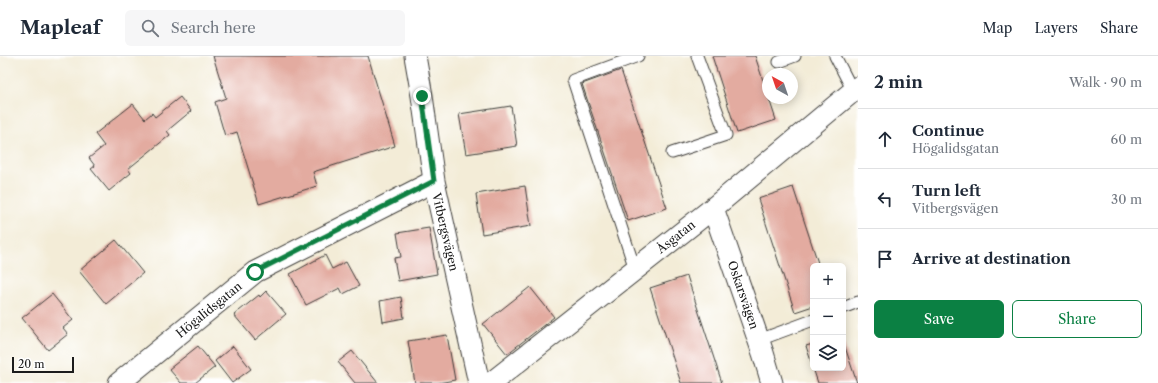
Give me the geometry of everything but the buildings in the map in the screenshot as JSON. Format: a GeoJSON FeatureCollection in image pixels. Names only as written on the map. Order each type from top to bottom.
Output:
{"type":"FeatureCollection","features":[{"type":"Feature","properties":{"kind":"street","name":"Vitbergsvägen"},"geometry":{"type":"LineString","coordinates":[[415,56],[434,181],[479,383]]}},
{"type":"Feature","properties":{"kind":"street","name":"Åsgatan"},"geometry":{"type":"LineString","coordinates":[[491,383],[713,208],[856,89]]}},
{"type":"Feature","properties":{"kind":"street","name":"Högalidsgatan"},"geometry":{"type":"LineString","coordinates":[[119,383],[255,272],[434,181]]}},
{"type":"Feature","properties":{"kind":"street","name":"Oskarsvägen"},"geometry":{"type":"LineString","coordinates":[[713,208],[759,340],[772,383]]}},
{"type":"Feature","properties":{"kind":"lane"},"geometry":{"type":"LineString","coordinates":[[635,269],[573,80],[638,56]]}},
{"type":"Feature","properties":{"kind":"lane"},"geometry":{"type":"LineString","coordinates":[[672,153],[726,135],[697,56]]}},
{"type":"Feature","properties":{"kind":"lane"},"geometry":{"type":"LineString","coordinates":[[779,62],[795,56]]}},
{"type":"Feature","properties":{"kind":"lane"},"geometry":{"type":"LineString","coordinates":[[835,56],[856,89]]}},
{"type":"Feature","properties":{"kind":"lane"},"geometry":{"type":"LineString","coordinates":[[846,307],[858,302]]}},
{"type":"Feature","properties":{"kind":"lane"},"geometry":{"type":"LineString","coordinates":[[759,340],[810,321]]}},
{"type":"Feature","properties":{"kind":"route"},"geometry":{"type":"LineString","coordinates":[[255,272],[434,181],[422,96]]}}]}
